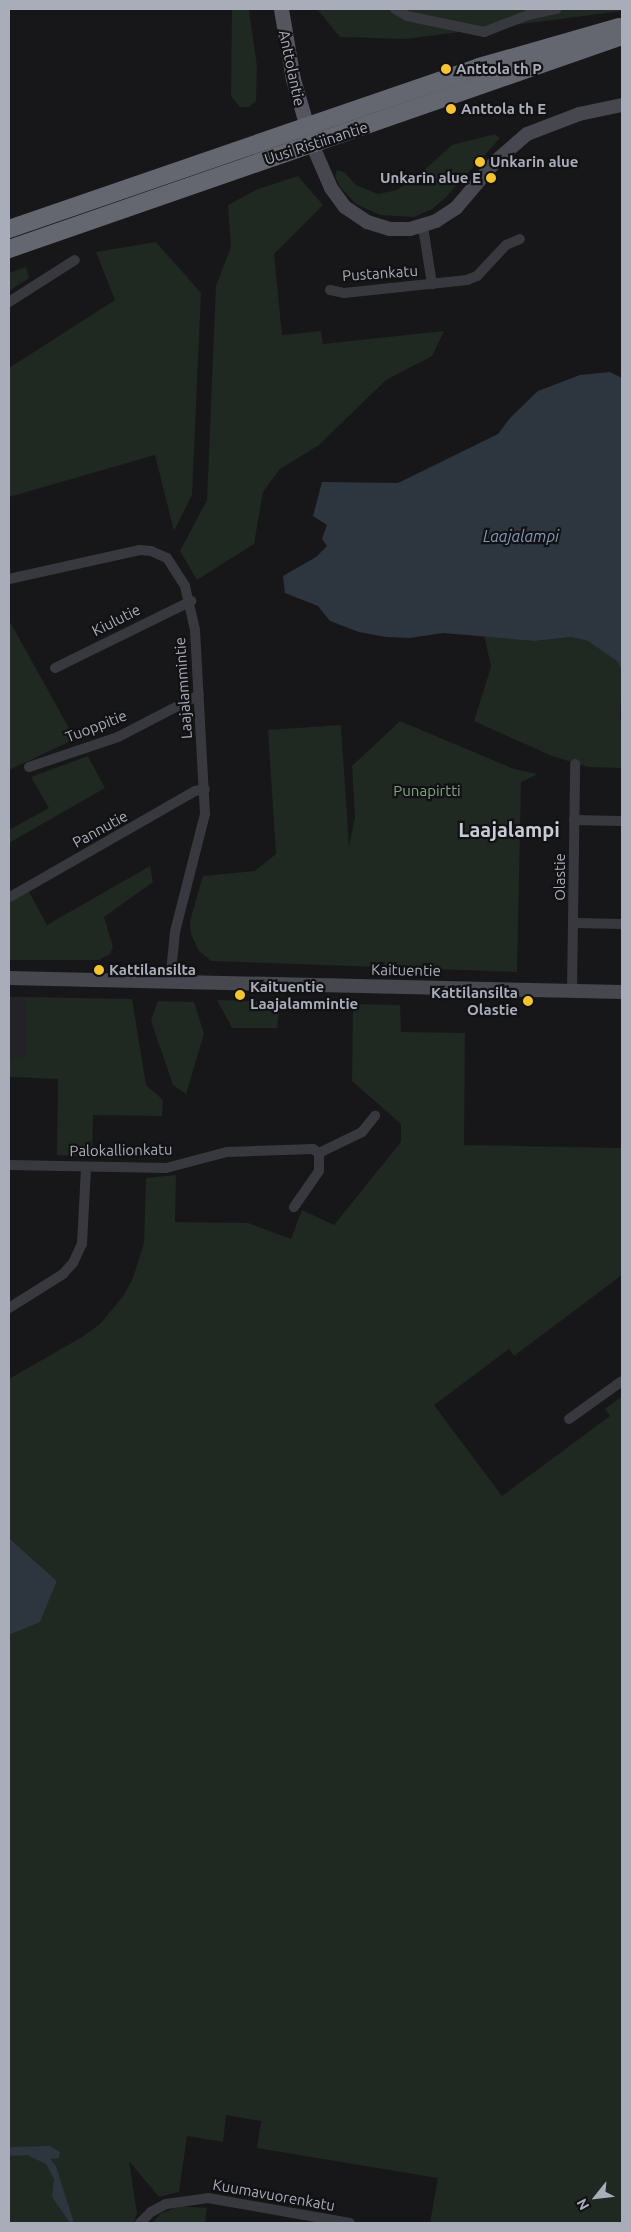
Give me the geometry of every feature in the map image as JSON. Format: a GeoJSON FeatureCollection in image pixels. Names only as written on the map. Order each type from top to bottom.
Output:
{"type":"FeatureCollection","features":[{"type":"Feature","properties":{"kind":"highway","name":"Uusi Ristiinantie"},"geometry":{"type":"LineString","coordinates":[[9,229],[479,67],[622,26]]}},
{"type":"Feature","properties":{"kind":"highway","name":"Uusi Ristiinantie"},"geometry":{"type":"LineString","coordinates":[[9,249],[622,36]]}},
{"type":"Feature","properties":{"kind":"main road","name":"Anttolantie"},"geometry":{"type":"LineString","coordinates":[[280,9],[292,78],[312,144]]}},
{"type":"Feature","properties":{"kind":"street"},"geometry":{"type":"LineString","coordinates":[[395,9],[407,16],[445,26],[484,32],[528,15],[556,9]]}},
{"type":"Feature","properties":{"kind":"street"},"geometry":{"type":"LineString","coordinates":[[312,144],[331,188],[356,216],[390,230],[422,227],[456,208],[496,161],[527,134],[580,114],[622,105]]}},
{"type":"Feature","properties":{"kind":"street"},"geometry":{"type":"LineString","coordinates":[[422,227],[432,284]]}},
{"type":"Feature","properties":{"kind":"street","name":"Pustankatu"},"geometry":{"type":"LineString","coordinates":[[330,290],[344,294],[467,280],[477,276],[506,244],[520,239]]}},
{"type":"Feature","properties":{"kind":"street"},"geometry":{"type":"LineString","coordinates":[[9,302],[75,260]]}},
{"type":"Feature","properties":{"kind":"street","name":"Laajalammintie"},"geometry":{"type":"LineString","coordinates":[[9,579],[140,550],[151,551],[167,558],[177,569],[191,601],[205,789],[204,825],[175,932],[170,982]]}},
{"type":"Feature","properties":{"kind":"street","name":"Kiulutie"},"geometry":{"type":"LineString","coordinates":[[56,668],[191,601]]}},
{"type":"Feature","properties":{"kind":"street","name":"Tuoppitie"},"geometry":{"type":"LineString","coordinates":[[29,767],[118,737],[199,695]]}},
{"type":"Feature","properties":{"kind":"street","name":"Olastie"},"geometry":{"type":"LineString","coordinates":[[572,991],[575,764]]}},
{"type":"Feature","properties":{"kind":"street","name":"Pannutie"},"geometry":{"type":"LineString","coordinates":[[10,897],[195,791],[205,789]]}},
{"type":"Feature","properties":{"kind":"street"},"geometry":{"type":"LineString","coordinates":[[574,820],[622,821]]}},
{"type":"Feature","properties":{"kind":"street"},"geometry":{"type":"LineString","coordinates":[[574,923],[622,924]]}},
{"type":"Feature","properties":{"kind":"street","name":"Kaituentie"},"geometry":{"type":"LineString","coordinates":[[9,978],[622,992]]}},
{"type":"Feature","properties":{"kind":"street"},"geometry":{"type":"LineString","coordinates":[[294,1207],[319,1171],[319,1153],[362,1132],[374,1116]]}},
{"type":"Feature","properties":{"kind":"street","name":"Palokallionkatu"},"geometry":{"type":"LineString","coordinates":[[9,1165],[166,1168],[227,1152],[313,1149],[319,1153]]}},
{"type":"Feature","properties":{"kind":"street"},"geometry":{"type":"LineString","coordinates":[[9,1308],[63,1274],[73,1263],[82,1244],[86,1167]]}},
{"type":"Feature","properties":{"kind":"street"},"geometry":{"type":"LineString","coordinates":[[568,1419],[622,1381]]}},
{"type":"Feature","properties":{"kind":"street","name":"Kuumavuorenkatu"},"geometry":{"type":"LineString","coordinates":[[140,2223],[150,2212],[166,2204],[208,2198],[350,2223]]}},
{"type":"Feature","properties":{"kind":"shaded area"},"geometry":{"type":"Polygon","coordinates":[[[9,997],[26,997],[26,1059],[9,1059],[9,997]]]}},
{"type":"Feature","properties":{"kind":"green space"},"geometry":{"type":"Polygon","coordinates":[[[232,9],[249,9],[257,66],[256,101],[249,107],[240,107],[231,96],[232,9]]]}},
{"type":"Feature","properties":{"kind":"green space"},"geometry":{"type":"Polygon","coordinates":[[[317,9],[622,9],[622,11],[406,39],[340,37],[317,9]]]}},
{"type":"Feature","properties":{"kind":"green space"},"geometry":{"type":"Polygon","coordinates":[[[495,134],[500,138],[446,197],[432,209],[414,217],[380,215],[356,204],[340,187],[335,176],[337,170],[344,172],[356,185],[378,194],[397,190],[420,174],[452,145],[495,134]]]}},
{"type":"Feature","properties":{"kind":"green space"},"geometry":{"type":"Polygon","coordinates":[[[298,176],[323,205],[274,254],[282,335],[321,331],[323,344],[444,331],[432,356],[386,380],[319,445],[280,469],[263,492],[254,544],[197,580],[180,551],[207,500],[216,286],[231,247],[228,205],[258,189],[298,176]]]}},
{"type":"Feature","properties":{"kind":"green space"},"geometry":{"type":"Polygon","coordinates":[[[156,242],[201,293],[192,495],[174,531],[155,455],[9,497],[9,368],[115,300],[96,252],[156,242]]]}},
{"type":"Feature","properties":{"kind":"green space"},"geometry":{"type":"Polygon","coordinates":[[[26,267],[29,278],[9,291],[9,273],[26,267]]]}},
{"type":"Feature","properties":{"kind":"green space"},"geometry":{"type":"Polygon","coordinates":[[[9,620],[75,739],[9,770],[9,620]]]}},
{"type":"Feature","properties":{"kind":"green space"},"geometry":{"type":"Polygon","coordinates":[[[484,634],[535,641],[571,637],[589,641],[618,662],[622,672],[620,719],[622,721],[622,768],[588,767],[552,756],[474,721],[491,667],[484,634]]]}},
{"type":"Feature","properties":{"kind":"green space","name":"Punapirtti"},"geometry":{"type":"Polygon","coordinates":[[[400,721],[514,769],[538,774],[521,782],[517,972],[211,961],[199,951],[191,934],[190,921],[203,876],[255,871],[276,854],[268,730],[341,725],[349,847],[355,817],[352,766],[400,721]]]}},
{"type":"Feature","properties":{"kind":"green space"},"geometry":{"type":"Polygon","coordinates":[[[88,756],[105,788],[9,843],[9,830],[49,808],[31,777],[88,756]]]}},
{"type":"Feature","properties":{"kind":"green space"},"geometry":{"type":"Polygon","coordinates":[[[150,866],[153,882],[104,917],[113,947],[110,954],[99,960],[9,960],[9,902],[29,892],[47,925],[150,866]]]}},
{"type":"Feature","properties":{"kind":"green space"},"geometry":{"type":"Polygon","coordinates":[[[26,997],[132,999],[146,1085],[163,1100],[162,1116],[93,1115],[92,1156],[57,1155],[58,1079],[9,1077],[9,1059],[26,1059],[26,997]]]}},
{"type":"Feature","properties":{"kind":"green space"},"geometry":{"type":"Polygon","coordinates":[[[217,1000],[280,1002],[277,1028],[232,1028],[217,1000]]]}},
{"type":"Feature","properties":{"kind":"green space"},"geometry":{"type":"Polygon","coordinates":[[[158,1001],[194,1002],[204,1034],[186,1094],[173,1085],[151,1021],[158,1001]]]}},
{"type":"Feature","properties":{"kind":"green space"},"geometry":{"type":"Polygon","coordinates":[[[353,1004],[400,1005],[401,1032],[465,1033],[464,1145],[622,1148],[622,1275],[514,1356],[509,1349],[434,1405],[502,1496],[610,1416],[605,1409],[622,1396],[622,2223],[430,2223],[438,2178],[257,2148],[261,2121],[226,2115],[223,2142],[187,2136],[179,2192],[159,2197],[129,2161],[137,2213],[134,2223],[9,2223],[9,1635],[40,1621],[57,1581],[9,1538],[9,1379],[82,1337],[100,1324],[124,1295],[133,1278],[144,1243],[146,1178],[176,1175],[175,1222],[248,1223],[291,1239],[302,1210],[334,1225],[401,1142],[401,1124],[352,1081],[353,1004]]]}},
{"type":"Feature","properties":{"kind":"green space"},"geometry":{"type":"Polygon","coordinates":[[[179,2206],[207,2208],[205,2223],[152,2223],[160,2214],[179,2206]]]}},
{"type":"Feature","properties":{"kind":"water","name":"Laajalampi"},"geometry":{"type":"Polygon","coordinates":[[[610,372],[622,378],[622,672],[618,662],[588,641],[571,637],[535,641],[443,633],[410,638],[386,637],[359,632],[330,621],[318,606],[285,593],[283,576],[316,557],[327,546],[322,539],[327,525],[313,516],[322,482],[398,483],[498,434],[510,418],[538,391],[580,375],[610,372]]]}},
{"type":"Feature","properties":{"kind":"water"},"geometry":{"type":"Polygon","coordinates":[[[9,1538],[57,1581],[40,1622],[9,1635],[9,1538]]]}},
{"type":"Feature","properties":{"kind":"water"},"geometry":{"type":"Polygon","coordinates":[[[50,2146],[60,2152],[59,2158],[50,2159],[56,2166],[74,2223],[70,2223],[52,2197],[54,2179],[46,2164],[27,2155],[9,2156],[9,2148],[12,2147],[50,2146]]]}},
{"type":"Feature","properties":{"kind":"place","name":"Anttola th P"},"geometry":{"type":"Point","coordinates":[446,69]}},
{"type":"Feature","properties":{"kind":"place","name":"Anttola th E"},"geometry":{"type":"Point","coordinates":[451,109]}},
{"type":"Feature","properties":{"kind":"place","name":"Unkarin alue"},"geometry":{"type":"Point","coordinates":[480,162]}},
{"type":"Feature","properties":{"kind":"place","name":"Unkarin alue E"},"geometry":{"type":"Point","coordinates":[491,178]}},
{"type":"Feature","properties":{"kind":"place","name":"Kattilansilta"},"geometry":{"type":"Point","coordinates":[99,970]}},
{"type":"Feature","properties":{"kind":"place","name":"Kaituentie Laajalammintie"},"geometry":{"type":"Point","coordinates":[240,995]}},
{"type":"Feature","properties":{"kind":"place","name":"Kattilansilta Olastie"},"geometry":{"type":"Point","coordinates":[528,1001]}},
{"type":"Feature","properties":{"kind":"district","name":"Laajalampi"},"geometry":{"type":"Point","coordinates":[509,829]}}]}
